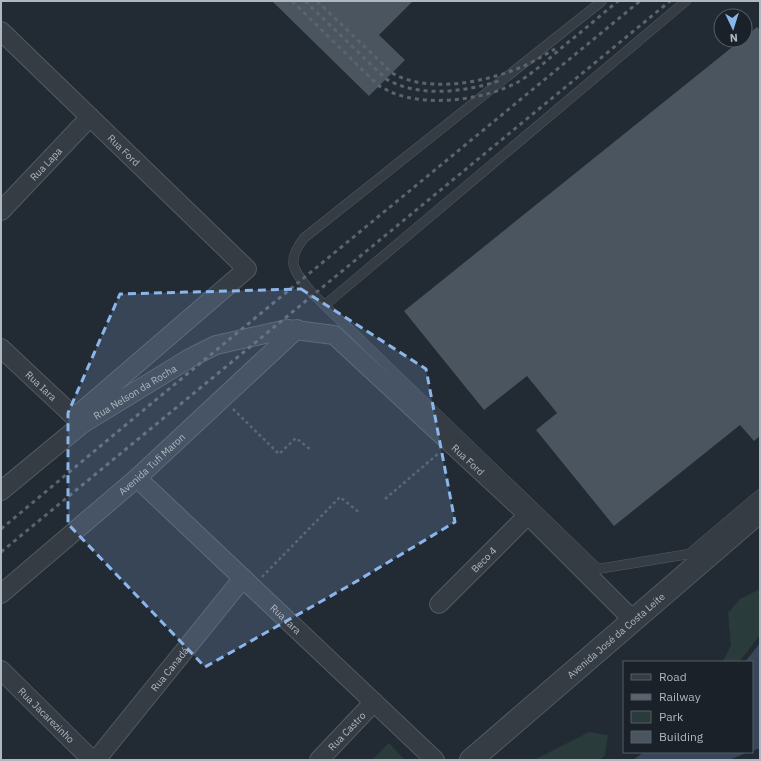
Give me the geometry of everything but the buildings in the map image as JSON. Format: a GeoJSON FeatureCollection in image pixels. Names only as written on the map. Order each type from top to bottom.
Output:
{"type":"FeatureCollection","features":[{"type":"Feature","properties":{"kind":"street","name":"Rua Ford"},"geometry":{"type":"LineString","coordinates":[[1,31],[247,269],[79,420]]}},
{"type":"Feature","properties":{"kind":"street","name":"Rua Lapa"},"geometry":{"type":"LineString","coordinates":[[1,211],[90,117]]}},
{"type":"Feature","properties":{"kind":"street","name":"Rua Ford"},"geometry":{"type":"LineString","coordinates":[[292,329],[334,335],[528,515],[633,620]]}},
{"type":"Feature","properties":{"kind":"street","name":"Rua Nelson da Rocha"},"geometry":{"type":"LineString","coordinates":[[1,490],[79,420],[190,358],[216,344],[292,329]]}},
{"type":"Feature","properties":{"kind":"street","name":"Avenida Tufi Maron"},"geometry":{"type":"LineString","coordinates":[[1,594],[137,478],[222,399],[292,329]]}},
{"type":"Feature","properties":{"kind":"street","name":"Rua Iara"},"geometry":{"type":"LineString","coordinates":[[1,348],[79,420]]}},
{"type":"Feature","properties":{"kind":"street","name":"Rua Iara"},"geometry":{"type":"LineString","coordinates":[[137,478],[435,760]]}},
{"type":"Feature","properties":{"kind":"street","name":"Avenida José da Costa Leite"},"geometry":{"type":"LineString","coordinates":[[471,760],[760,511]]}},
{"type":"Feature","properties":{"kind":"street","name":"Beco 4"},"geometry":{"type":"LineString","coordinates":[[439,604],[528,515]]}},
{"type":"Feature","properties":{"kind":"street","name":"Rua Canadá"},"geometry":{"type":"LineString","coordinates":[[96,760],[248,582]]}},
{"type":"Feature","properties":{"kind":"street","name":"Rua Jacarezinho"},"geometry":{"type":"LineString","coordinates":[[1,670],[92,760]]}},
{"type":"Feature","properties":{"kind":"street","name":"Rua Castro"},"geometry":{"type":"LineString","coordinates":[[319,760],[374,702]]}},
{"type":"Feature","properties":{"kind":"lane"},"geometry":{"type":"LineString","coordinates":[[602,1],[304,238],[296,248],[293,264],[297,275],[313,294],[598,569],[689,554],[760,494]]}},
{"type":"Feature","properties":{"kind":"lane"},"geometry":{"type":"LineString","coordinates":[[325,305],[686,1]]}},
{"type":"Feature","properties":{"kind":"path"},"geometry":{"type":"LineString","coordinates":[[222,399],[280,454],[296,438],[311,450]]}},
{"type":"Feature","properties":{"kind":"path"},"geometry":{"type":"LineString","coordinates":[[385,499],[450,443]]}},
{"type":"Feature","properties":{"kind":"path"},"geometry":{"type":"LineString","coordinates":[[248,582],[340,497],[360,513]]}},
{"type":"Feature","properties":{"kind":"highlighted area"},"geometry":{"type":"Polygon","coordinates":[[[301,289],[426,369],[455,522],[352,584],[205,667],[68,524],[68,413],[120,294],[301,289]]]}},
{"type":"Feature","properties":{"kind":"green space"},"geometry":{"type":"Polygon","coordinates":[[[760,590],[760,635],[740,661],[723,661],[731,645],[728,613],[740,599],[760,590]]]}},
{"type":"Feature","properties":{"kind":"green space"},"geometry":{"type":"Polygon","coordinates":[[[589,732],[608,735],[605,755],[600,760],[534,760],[589,732]]]}},
{"type":"Feature","properties":{"kind":"green space"},"geometry":{"type":"Polygon","coordinates":[[[389,743],[405,760],[372,760],[389,743]]]}},
{"type":"Feature","properties":{"kind":"water"},"geometry":{"type":"Polygon","coordinates":[[[760,643],[760,748],[753,751],[753,661],[746,661],[760,643]]]}},
{"type":"Feature","properties":{"kind":"water"},"geometry":{"type":"Polygon","coordinates":[[[643,753],[746,753],[729,760],[631,760],[643,753]]]}},
{"type":"Feature","properties":{"kind":"railway"},"geometry":{"type":"LineString","coordinates":[[292,1],[379,86],[393,93],[423,100],[457,100],[473,97],[490,93],[518,82],[543,64],[618,1]]}},
{"type":"Feature","properties":{"kind":"railway"},"geometry":{"type":"LineString","coordinates":[[305,1],[386,79],[399,85],[427,91],[442,91],[471,88],[499,81]]}},
{"type":"Feature","properties":{"kind":"railway"},"geometry":{"type":"LineString","coordinates":[[317,1],[392,73],[405,79],[420,83],[451,84],[497,76],[523,67],[555,49]]}},
{"type":"Feature","properties":{"kind":"railway"},"geometry":{"type":"LineString","coordinates":[[1,529],[640,1]]}},
{"type":"Feature","properties":{"kind":"railway"},"geometry":{"type":"LineString","coordinates":[[1,552],[670,1]]}}]}
